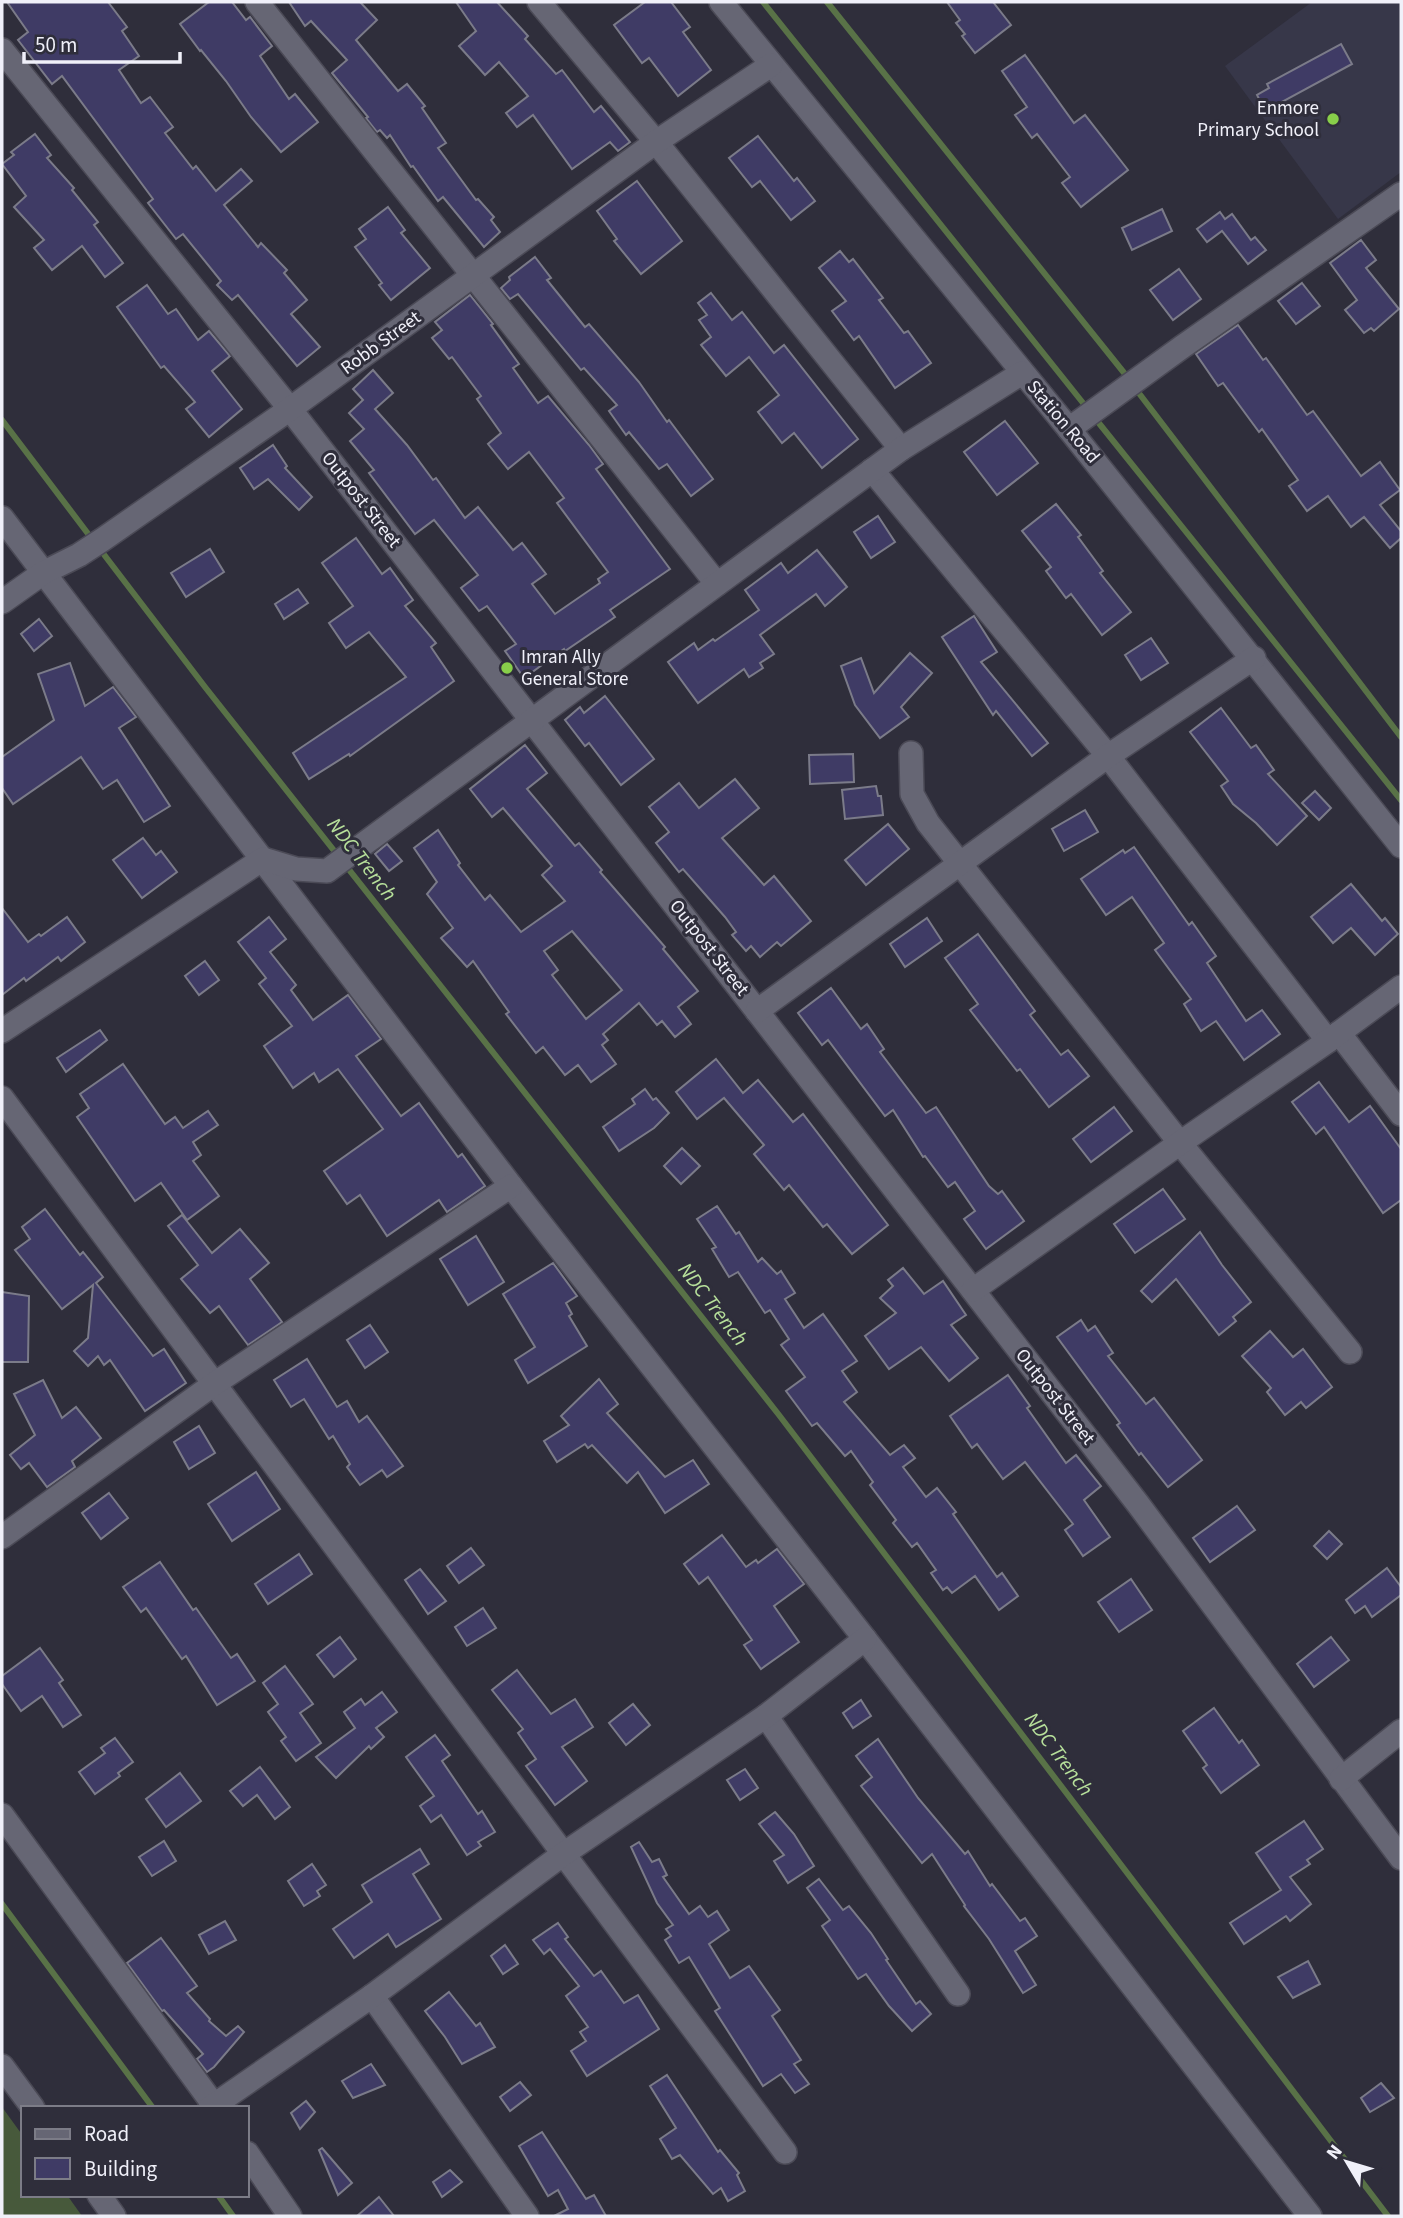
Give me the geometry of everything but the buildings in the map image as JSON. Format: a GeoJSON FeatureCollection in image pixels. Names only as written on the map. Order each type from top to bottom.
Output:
{"type":"FeatureCollection","features":[{"type":"Feature","properties":{"kind":"street"},"geometry":{"type":"LineString","coordinates":[[257,2],[718,584]]}},
{"type":"Feature","properties":{"kind":"street"},"geometry":{"type":"LineString","coordinates":[[539,2],[656,142],[901,449]]}},
{"type":"Feature","properties":{"kind":"street","name":"Station Road"},"geometry":{"type":"LineString","coordinates":[[721,2],[1254,658],[1401,846]]}},
{"type":"Feature","properties":{"kind":"street","name":"Outpost Street"},"geometry":{"type":"LineString","coordinates":[[2,50],[290,409],[757,1011],[1138,1504],[1401,1857]]}},
{"type":"Feature","properties":{"kind":"street","name":"Robb Street"},"geometry":{"type":"LineString","coordinates":[[2,602],[43,573],[102,540],[290,409],[656,142],[771,65]]}},
{"type":"Feature","properties":{"kind":"street"},"geometry":{"type":"LineString","coordinates":[[1069,429],[1174,352],[1401,194]]}},
{"type":"Feature","properties":{"kind":"street"},"geometry":{"type":"LineString","coordinates":[[2,1031],[262,859],[296,869],[336,864],[901,449],[1022,373]]}},
{"type":"Feature","properties":{"kind":"street"},"geometry":{"type":"LineString","coordinates":[[872,470],[1334,1037],[1401,1114]]}},
{"type":"Feature","properties":{"kind":"street"},"geometry":{"type":"LineString","coordinates":[[2,518],[511,1186],[1310,2216]]}},
{"type":"Feature","properties":{"kind":"street"},"geometry":{"type":"LineString","coordinates":[[757,1011],[960,862],[1254,658]]}},
{"type":"Feature","properties":{"kind":"street"},"geometry":{"type":"LineString","coordinates":[[911,753],[912,794],[928,823],[1180,1143],[1350,1352]]}},
{"type":"Feature","properties":{"kind":"street"},"geometry":{"type":"LineString","coordinates":[[973,1290],[1401,987]]}},
{"type":"Feature","properties":{"kind":"street"},"geometry":{"type":"LineString","coordinates":[[2,1098],[785,2152]]}},
{"type":"Feature","properties":{"kind":"street"},"geometry":{"type":"LineString","coordinates":[[2,1537],[214,1384],[511,1186]]}},
{"type":"Feature","properties":{"kind":"street"},"geometry":{"type":"LineString","coordinates":[[214,2106],[372,1996],[562,1855],[766,1716],[865,1639]]}},
{"type":"Feature","properties":{"kind":"street"},"geometry":{"type":"LineString","coordinates":[[766,1716],[958,1994]]}},
{"type":"Feature","properties":{"kind":"street"},"geometry":{"type":"LineString","coordinates":[[1341,1779],[1401,1731]]}},
{"type":"Feature","properties":{"kind":"street"},"geometry":{"type":"LineString","coordinates":[[2,1815],[212,2106]]}},
{"type":"Feature","properties":{"kind":"street"},"geometry":{"type":"LineString","coordinates":[[372,1996],[527,2216]]}},
{"type":"Feature","properties":{"kind":"street"},"geometry":{"type":"LineString","coordinates":[[2,2066],[32,2106]]}},
{"type":"Feature","properties":{"kind":"street"},"geometry":{"type":"LineString","coordinates":[[248,2154],[290,2216]]}},
{"type":"Feature","properties":{"kind":"street"},"geometry":{"type":"LineString","coordinates":[[100,2197],[114,2216]]}},
{"type":"Feature","properties":{"kind":"shaded area","name":"Enmore Primary School"},"geometry":{"type":"Polygon","coordinates":[[[1312,2],[1401,2],[1401,172],[1338,219],[1225,66],[1312,2]]]}},
{"type":"Feature","properties":{"kind":"green space"},"geometry":{"type":"Polygon","coordinates":[[[2,2107],[21,2133],[21,2197],[68,2197],[82,2216],[2,2216],[2,2107]]]}},
{"type":"Feature","properties":{"kind":"waterway"},"geometry":{"type":"LineString","coordinates":[[763,2],[1087,408]]}},
{"type":"Feature","properties":{"kind":"waterway"},"geometry":{"type":"LineString","coordinates":[[827,2],[1129,379]]}},
{"type":"Feature","properties":{"kind":"waterway"},"geometry":{"type":"LineString","coordinates":[[1135,388],[1401,737]]}},
{"type":"Feature","properties":{"kind":"waterway"},"geometry":{"type":"LineString","coordinates":[[1094,417],[1401,800]]}},
{"type":"Feature","properties":{"kind":"waterway","name":"NDC Trench"},"geometry":{"type":"LineString","coordinates":[[2,420],[92,539]]}},
{"type":"Feature","properties":{"kind":"waterway","name":"NDC Trench"},"geometry":{"type":"LineString","coordinates":[[99,548],[205,687],[779,1415],[1388,2216]]}},
{"type":"Feature","properties":{"kind":"waterway"},"geometry":{"type":"LineString","coordinates":[[2,1904],[152,2106]]}},
{"type":"Feature","properties":{"kind":"waterway"},"geometry":{"type":"LineString","coordinates":[[219,2197],[233,2216]]}},
{"type":"Feature","properties":{"kind":"place","name":"Enmore Primary School"},"geometry":{"type":"Point","coordinates":[1333,119]}},
{"type":"Feature","properties":{"kind":"place","name":"Imran Ally General Store"},"geometry":{"type":"Point","coordinates":[507,668]}}]}
